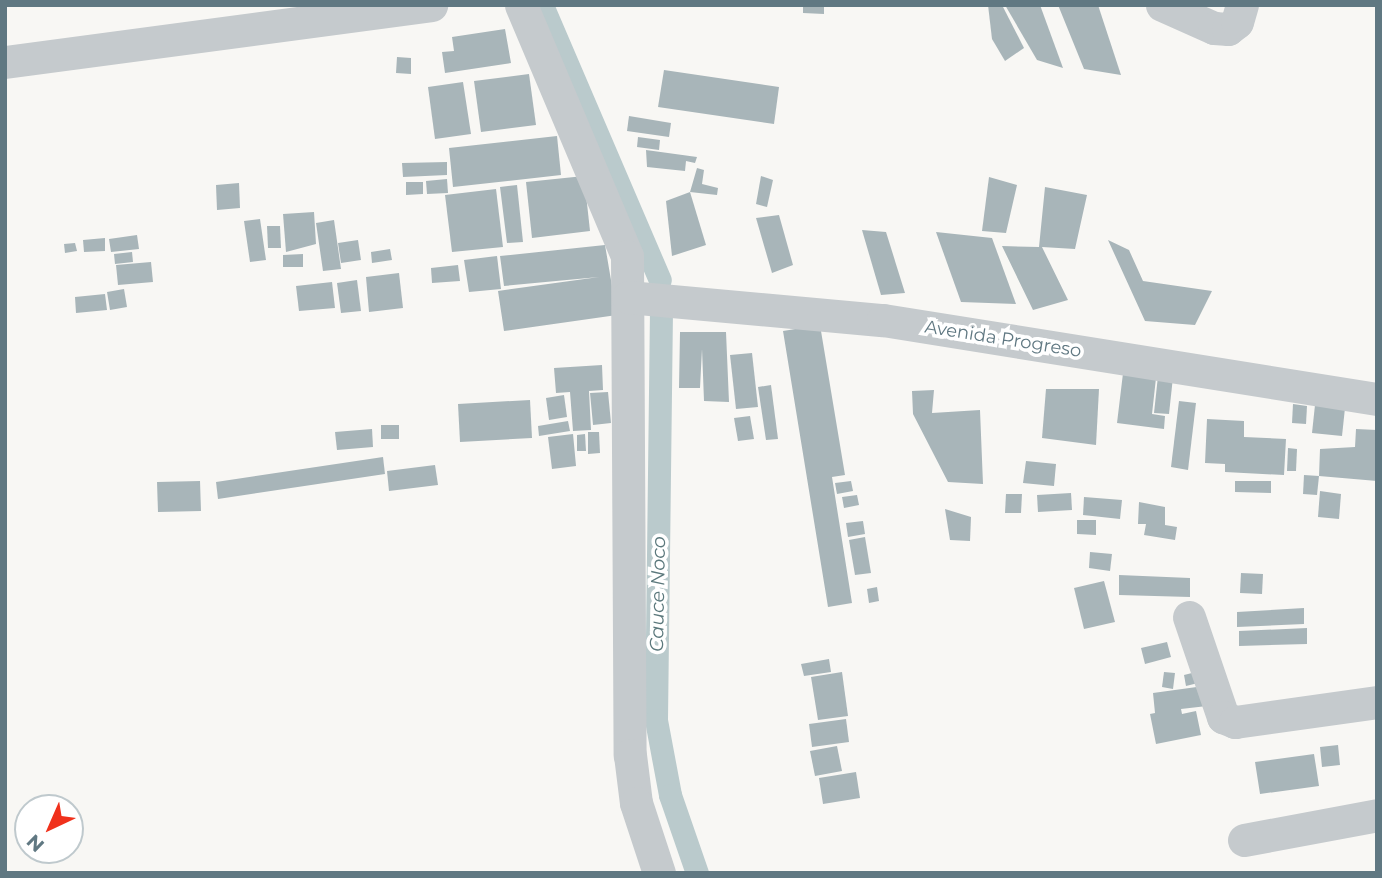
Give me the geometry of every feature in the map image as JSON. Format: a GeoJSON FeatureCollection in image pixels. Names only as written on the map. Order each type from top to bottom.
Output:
{"type":"FeatureCollection","features":[{"type":"Feature","properties":{"kind":"street"},"geometry":{"type":"LineString","coordinates":[[5,62],[431,5]]}},
{"type":"Feature","properties":{"kind":"street"},"geometry":{"type":"LineString","coordinates":[[521,5],[627,256],[629,755],[636,803],[659,873]]}},
{"type":"Feature","properties":{"kind":"street"},"geometry":{"type":"LineString","coordinates":[[1162,5],[1214,28],[1228,29],[1237,22],[1242,5]]}},
{"type":"Feature","properties":{"kind":"street","name":"Avenida Progreso"},"geometry":{"type":"LineString","coordinates":[[628,298],[883,320],[1375,393]]}},
{"type":"Feature","properties":{"kind":"street"},"geometry":{"type":"LineString","coordinates":[[1189,617],[1223,717],[1235,722],[1377,702]]}},
{"type":"Feature","properties":{"kind":"street"},"geometry":{"type":"LineString","coordinates":[[1244,840],[1377,815]]}},
{"type":"Feature","properties":{"kind":"building"},"geometry":{"type":"Polygon","coordinates":[[[803,5],[824,5],[824,14],[803,13],[803,5]]]}},
{"type":"Feature","properties":{"kind":"building"},"geometry":{"type":"Polygon","coordinates":[[[988,5],[1002,5],[1024,48],[1005,61],[992,39],[988,5]]]}},
{"type":"Feature","properties":{"kind":"building"},"geometry":{"type":"Polygon","coordinates":[[[1005,5],[1040,5],[1063,68],[1037,60],[1005,5]]]}},
{"type":"Feature","properties":{"kind":"building"},"geometry":{"type":"Polygon","coordinates":[[[1058,5],[1098,5],[1121,75],[1084,69],[1058,5]]]}},
{"type":"Feature","properties":{"kind":"building"},"geometry":{"type":"Polygon","coordinates":[[[505,29],[511,63],[445,73],[442,52],[454,51],[452,37],[505,29]]]}},
{"type":"Feature","properties":{"kind":"building"},"geometry":{"type":"Polygon","coordinates":[[[397,57],[411,58],[411,74],[396,73],[397,57]]]}},
{"type":"Feature","properties":{"kind":"building"},"geometry":{"type":"Polygon","coordinates":[[[664,70],[779,87],[774,124],[658,107],[664,70]]]}},
{"type":"Feature","properties":{"kind":"building"},"geometry":{"type":"Polygon","coordinates":[[[529,74],[536,125],[481,132],[474,81],[529,74]]]}},
{"type":"Feature","properties":{"kind":"building"},"geometry":{"type":"Polygon","coordinates":[[[463,82],[471,134],[435,139],[428,87],[463,82]]]}},
{"type":"Feature","properties":{"kind":"building"},"geometry":{"type":"Polygon","coordinates":[[[629,116],[671,123],[669,137],[627,131],[629,116]]]}},
{"type":"Feature","properties":{"kind":"building"},"geometry":{"type":"Polygon","coordinates":[[[557,136],[561,175],[453,187],[449,148],[557,136]]]}},
{"type":"Feature","properties":{"kind":"building"},"geometry":{"type":"Polygon","coordinates":[[[638,137],[660,140],[659,150],[637,147],[638,137]]]}},
{"type":"Feature","properties":{"kind":"building"},"geometry":{"type":"Polygon","coordinates":[[[646,150],[697,157],[695,163],[686,161],[685,171],[647,167],[646,150]]]}},
{"type":"Feature","properties":{"kind":"building"},"geometry":{"type":"Polygon","coordinates":[[[447,162],[447,175],[403,177],[402,163],[447,162]]]}},
{"type":"Feature","properties":{"kind":"building"},"geometry":{"type":"Polygon","coordinates":[[[697,168],[704,170],[702,184],[718,188],[717,195],[690,192],[697,168]]]}},
{"type":"Feature","properties":{"kind":"building"},"geometry":{"type":"Polygon","coordinates":[[[584,176],[590,231],[532,238],[526,182],[584,176]]]}},
{"type":"Feature","properties":{"kind":"building"},"geometry":{"type":"Polygon","coordinates":[[[761,176],[773,180],[767,207],[756,204],[761,176]]]}},
{"type":"Feature","properties":{"kind":"building"},"geometry":{"type":"Polygon","coordinates":[[[989,177],[1017,185],[1006,233],[982,231],[989,177]]]}},
{"type":"Feature","properties":{"kind":"building"},"geometry":{"type":"Polygon","coordinates":[[[447,179],[448,193],[427,194],[426,181],[447,179]]]}},
{"type":"Feature","properties":{"kind":"building"},"geometry":{"type":"Polygon","coordinates":[[[406,182],[423,182],[423,194],[406,195],[406,182]]]}},
{"type":"Feature","properties":{"kind":"building"},"geometry":{"type":"Polygon","coordinates":[[[239,183],[240,208],[217,210],[216,185],[239,183]]]}},
{"type":"Feature","properties":{"kind":"building"},"geometry":{"type":"Polygon","coordinates":[[[517,185],[523,242],[507,243],[500,187],[517,185]]]}},
{"type":"Feature","properties":{"kind":"building"},"geometry":{"type":"Polygon","coordinates":[[[1045,187],[1087,195],[1075,249],[1042,247],[1068,300],[1033,310],[1002,246],[1039,247],[1045,187]]]}},
{"type":"Feature","properties":{"kind":"building"},"geometry":{"type":"Polygon","coordinates":[[[496,189],[503,247],[452,252],[445,195],[496,189]]]}},
{"type":"Feature","properties":{"kind":"building"},"geometry":{"type":"Polygon","coordinates":[[[690,192],[706,245],[672,256],[666,201],[690,192]]]}},
{"type":"Feature","properties":{"kind":"building"},"geometry":{"type":"Polygon","coordinates":[[[314,212],[316,244],[286,252],[283,214],[314,212]]]}},
{"type":"Feature","properties":{"kind":"building"},"geometry":{"type":"Polygon","coordinates":[[[779,215],[793,265],[772,273],[756,218],[779,215]]]}},
{"type":"Feature","properties":{"kind":"building"},"geometry":{"type":"Polygon","coordinates":[[[260,219],[266,260],[250,262],[244,221],[260,219]]]}},
{"type":"Feature","properties":{"kind":"building"},"geometry":{"type":"Polygon","coordinates":[[[334,220],[341,269],[323,271],[316,223],[334,220]]]}},
{"type":"Feature","properties":{"kind":"building"},"geometry":{"type":"Polygon","coordinates":[[[267,226],[280,226],[281,248],[268,248],[267,226]]]}},
{"type":"Feature","properties":{"kind":"building"},"geometry":{"type":"Polygon","coordinates":[[[862,230],[886,232],[905,293],[881,295],[862,230]]]}},
{"type":"Feature","properties":{"kind":"building"},"geometry":{"type":"Polygon","coordinates":[[[936,232],[992,238],[1016,304],[961,302],[936,232]]]}},
{"type":"Feature","properties":{"kind":"building"},"geometry":{"type":"Polygon","coordinates":[[[137,235],[139,249],[111,252],[109,239],[137,235]]]}},
{"type":"Feature","properties":{"kind":"building"},"geometry":{"type":"Polygon","coordinates":[[[105,238],[105,251],[84,252],[83,240],[105,238]]]}},
{"type":"Feature","properties":{"kind":"building"},"geometry":{"type":"Polygon","coordinates":[[[358,240],[361,260],[341,263],[338,243],[358,240]]]}},
{"type":"Feature","properties":{"kind":"building"},"geometry":{"type":"Polygon","coordinates":[[[1108,240],[1129,250],[1143,281],[1212,291],[1195,325],[1145,321],[1108,240]]]}},
{"type":"Feature","properties":{"kind":"building"},"geometry":{"type":"Polygon","coordinates":[[[75,243],[77,251],[65,253],[64,244],[75,243]]]}},
{"type":"Feature","properties":{"kind":"building"},"geometry":{"type":"Polygon","coordinates":[[[605,245],[617,315],[504,331],[498,291],[599,277],[504,286],[500,256],[605,245]]]}},
{"type":"Feature","properties":{"kind":"building"},"geometry":{"type":"Polygon","coordinates":[[[390,249],[392,260],[372,263],[371,252],[390,249]]]}},
{"type":"Feature","properties":{"kind":"building"},"geometry":{"type":"Polygon","coordinates":[[[132,252],[133,262],[115,264],[114,254],[132,252]]]}},
{"type":"Feature","properties":{"kind":"building"},"geometry":{"type":"Polygon","coordinates":[[[303,254],[303,267],[283,267],[283,255],[303,254]]]}},
{"type":"Feature","properties":{"kind":"building"},"geometry":{"type":"Polygon","coordinates":[[[497,256],[501,289],[469,292],[464,260],[497,256]]]}},
{"type":"Feature","properties":{"kind":"building"},"geometry":{"type":"Polygon","coordinates":[[[151,262],[153,282],[118,285],[116,265],[151,262]]]}},
{"type":"Feature","properties":{"kind":"building"},"geometry":{"type":"Polygon","coordinates":[[[458,265],[460,281],[432,283],[431,268],[458,265]]]}},
{"type":"Feature","properties":{"kind":"building"},"geometry":{"type":"Polygon","coordinates":[[[399,273],[403,308],[369,312],[366,277],[399,273]]]}},
{"type":"Feature","properties":{"kind":"building"},"geometry":{"type":"Polygon","coordinates":[[[357,280],[361,311],[341,313],[337,283],[357,280]]]}},
{"type":"Feature","properties":{"kind":"building"},"geometry":{"type":"Polygon","coordinates":[[[332,282],[335,308],[299,311],[296,286],[332,282]]]}},
{"type":"Feature","properties":{"kind":"building"},"geometry":{"type":"Polygon","coordinates":[[[124,289],[127,307],[110,310],[107,292],[124,289]]]}},
{"type":"Feature","properties":{"kind":"building"},"geometry":{"type":"Polygon","coordinates":[[[105,294],[107,310],[76,313],[75,297],[105,294]]]}},
{"type":"Feature","properties":{"kind":"building"},"geometry":{"type":"Polygon","coordinates":[[[820,325],[845,475],[832,477],[852,603],[828,607],[783,331],[820,325]]]}},
{"type":"Feature","properties":{"kind":"building"},"geometry":{"type":"Polygon","coordinates":[[[680,332],[726,332],[729,402],[704,401],[702,349],[700,388],[679,388],[680,332]]]}},
{"type":"Feature","properties":{"kind":"building"},"geometry":{"type":"Polygon","coordinates":[[[752,353],[758,407],[736,409],[730,355],[752,353]]]}},
{"type":"Feature","properties":{"kind":"building"},"geometry":{"type":"Polygon","coordinates":[[[602,365],[603,390],[589,391],[591,430],[573,431],[570,392],[556,393],[554,368],[602,365]]]}},
{"type":"Feature","properties":{"kind":"building"},"geometry":{"type":"Polygon","coordinates":[[[1124,365],[1157,369],[1152,414],[1165,416],[1164,429],[1117,423],[1124,365]]]}},
{"type":"Feature","properties":{"kind":"building"},"geometry":{"type":"Polygon","coordinates":[[[1158,376],[1173,377],[1169,414],[1154,413],[1158,376]]]}},
{"type":"Feature","properties":{"kind":"building"},"geometry":{"type":"Polygon","coordinates":[[[771,385],[778,439],[766,440],[758,387],[771,385]]]}},
{"type":"Feature","properties":{"kind":"building"},"geometry":{"type":"Polygon","coordinates":[[[1046,389],[1099,389],[1096,445],[1042,438],[1046,389]]]}},
{"type":"Feature","properties":{"kind":"building"},"geometry":{"type":"Polygon","coordinates":[[[934,390],[932,413],[980,410],[983,484],[948,482],[913,414],[912,391],[934,390]]]}},
{"type":"Feature","properties":{"kind":"building"},"geometry":{"type":"Polygon","coordinates":[[[608,392],[611,423],[593,425],[590,393],[608,392]]]}},
{"type":"Feature","properties":{"kind":"building"},"geometry":{"type":"Polygon","coordinates":[[[564,395],[567,417],[549,420],[546,398],[564,395]]]}},
{"type":"Feature","properties":{"kind":"building"},"geometry":{"type":"Polygon","coordinates":[[[530,400],[532,438],[460,442],[458,404],[530,400]]]}},
{"type":"Feature","properties":{"kind":"building"},"geometry":{"type":"Polygon","coordinates":[[[1179,401],[1196,403],[1188,470],[1171,467],[1179,401]]]}},
{"type":"Feature","properties":{"kind":"building"},"geometry":{"type":"Polygon","coordinates":[[[1293,404],[1307,406],[1306,424],[1292,423],[1293,404]]]}},
{"type":"Feature","properties":{"kind":"building"},"geometry":{"type":"Polygon","coordinates":[[[1315,405],[1345,408],[1342,436],[1312,433],[1315,405]]]}},
{"type":"Feature","properties":{"kind":"building"},"geometry":{"type":"Polygon","coordinates":[[[750,416],[754,439],[738,441],[734,418],[750,416]]]}},
{"type":"Feature","properties":{"kind":"building"},"geometry":{"type":"Polygon","coordinates":[[[1207,419],[1244,421],[1244,437],[1286,439],[1284,475],[1225,472],[1225,464],[1205,463],[1207,419]]]}},
{"type":"Feature","properties":{"kind":"building"},"geometry":{"type":"Polygon","coordinates":[[[568,421],[570,431],[539,436],[538,426],[568,421]]]}},
{"type":"Feature","properties":{"kind":"building"},"geometry":{"type":"Polygon","coordinates":[[[381,425],[399,425],[399,439],[381,439],[381,425]]]}},
{"type":"Feature","properties":{"kind":"building"},"geometry":{"type":"Polygon","coordinates":[[[372,429],[373,447],[337,450],[335,432],[372,429]]]}},
{"type":"Feature","properties":{"kind":"building"},"geometry":{"type":"Polygon","coordinates":[[[1356,429],[1377,430],[1377,481],[1319,476],[1320,449],[1355,447],[1356,429]]]}},
{"type":"Feature","properties":{"kind":"building"},"geometry":{"type":"Polygon","coordinates":[[[588,432],[599,432],[600,453],[588,454],[588,432]]]}},
{"type":"Feature","properties":{"kind":"building"},"geometry":{"type":"Polygon","coordinates":[[[573,434],[576,466],[552,469],[548,437],[573,434]]]}},
{"type":"Feature","properties":{"kind":"building"},"geometry":{"type":"Polygon","coordinates":[[[585,434],[586,451],[577,451],[577,435],[585,434]]]}},
{"type":"Feature","properties":{"kind":"building"},"geometry":{"type":"Polygon","coordinates":[[[1288,448],[1297,449],[1296,471],[1287,471],[1288,448]]]}},
{"type":"Feature","properties":{"kind":"building"},"geometry":{"type":"Polygon","coordinates":[[[383,457],[385,474],[218,499],[216,482],[383,457]]]}},
{"type":"Feature","properties":{"kind":"building"},"geometry":{"type":"Polygon","coordinates":[[[1026,461],[1056,464],[1054,486],[1023,483],[1026,461]]]}},
{"type":"Feature","properties":{"kind":"building"},"geometry":{"type":"Polygon","coordinates":[[[435,465],[438,485],[389,491],[387,471],[435,465]]]}},
{"type":"Feature","properties":{"kind":"building"},"geometry":{"type":"Polygon","coordinates":[[[1304,475],[1319,476],[1317,495],[1303,494],[1304,475]]]}},
{"type":"Feature","properties":{"kind":"building"},"geometry":{"type":"Polygon","coordinates":[[[200,481],[201,511],[158,512],[157,482],[200,481]]]}},
{"type":"Feature","properties":{"kind":"building"},"geometry":{"type":"Polygon","coordinates":[[[851,481],[853,491],[837,494],[835,483],[851,481]]]}},
{"type":"Feature","properties":{"kind":"building"},"geometry":{"type":"Polygon","coordinates":[[[1235,481],[1271,481],[1271,493],[1235,492],[1235,481]]]}},
{"type":"Feature","properties":{"kind":"building"},"geometry":{"type":"Polygon","coordinates":[[[1320,491],[1341,494],[1339,519],[1318,517],[1320,491]]]}},
{"type":"Feature","properties":{"kind":"building"},"geometry":{"type":"Polygon","coordinates":[[[1071,493],[1072,510],[1038,512],[1037,495],[1071,493]]]}},
{"type":"Feature","properties":{"kind":"building"},"geometry":{"type":"Polygon","coordinates":[[[1006,494],[1022,494],[1021,513],[1005,513],[1006,494]]]}},
{"type":"Feature","properties":{"kind":"building"},"geometry":{"type":"Polygon","coordinates":[[[857,495],[859,505],[844,508],[842,497],[857,495]]]}},
{"type":"Feature","properties":{"kind":"building"},"geometry":{"type":"Polygon","coordinates":[[[1084,497],[1122,500],[1120,519],[1083,515],[1084,497]]]}},
{"type":"Feature","properties":{"kind":"building"},"geometry":{"type":"Polygon","coordinates":[[[1139,502],[1165,507],[1165,525],[1177,527],[1175,540],[1144,535],[1146,524],[1138,524],[1139,502]]]}},
{"type":"Feature","properties":{"kind":"building"},"geometry":{"type":"Polygon","coordinates":[[[945,509],[971,517],[970,541],[950,540],[945,509]]]}},
{"type":"Feature","properties":{"kind":"building"},"geometry":{"type":"Polygon","coordinates":[[[1077,520],[1096,520],[1096,535],[1077,534],[1077,520]]]}},
{"type":"Feature","properties":{"kind":"building"},"geometry":{"type":"Polygon","coordinates":[[[863,521],[865,534],[848,537],[846,523],[863,521]]]}},
{"type":"Feature","properties":{"kind":"building"},"geometry":{"type":"Polygon","coordinates":[[[865,537],[871,573],[855,575],[849,540],[865,537]]]}},
{"type":"Feature","properties":{"kind":"building"},"geometry":{"type":"Polygon","coordinates":[[[1090,552],[1112,554],[1110,571],[1089,568],[1090,552]]]}},
{"type":"Feature","properties":{"kind":"building"},"geometry":{"type":"Polygon","coordinates":[[[1241,573],[1263,574],[1262,594],[1240,593],[1241,573]]]}},
{"type":"Feature","properties":{"kind":"building"},"geometry":{"type":"Polygon","coordinates":[[[1119,575],[1190,578],[1190,597],[1119,595],[1119,575]]]}},
{"type":"Feature","properties":{"kind":"building"},"geometry":{"type":"Polygon","coordinates":[[[1104,581],[1115,622],[1084,629],[1074,588],[1104,581]]]}},
{"type":"Feature","properties":{"kind":"building"},"geometry":{"type":"Polygon","coordinates":[[[877,587],[879,601],[869,603],[867,589],[877,587]]]}},
{"type":"Feature","properties":{"kind":"building"},"geometry":{"type":"Polygon","coordinates":[[[1304,608],[1304,624],[1237,627],[1237,612],[1304,608]]]}},
{"type":"Feature","properties":{"kind":"building"},"geometry":{"type":"Polygon","coordinates":[[[1307,628],[1307,644],[1239,646],[1239,631],[1307,628]]]}},
{"type":"Feature","properties":{"kind":"building"},"geometry":{"type":"Polygon","coordinates":[[[1167,642],[1171,657],[1145,664],[1141,648],[1167,642]]]}},
{"type":"Feature","properties":{"kind":"building"},"geometry":{"type":"Polygon","coordinates":[[[829,659],[831,672],[804,676],[801,664],[829,659]]]}},
{"type":"Feature","properties":{"kind":"building"},"geometry":{"type":"Polygon","coordinates":[[[1204,670],[1206,681],[1186,686],[1184,675],[1204,670]]]}},
{"type":"Feature","properties":{"kind":"building"},"geometry":{"type":"Polygon","coordinates":[[[842,672],[848,716],[818,720],[811,677],[842,672]]]}},
{"type":"Feature","properties":{"kind":"building"},"geometry":{"type":"Polygon","coordinates":[[[1164,672],[1175,673],[1173,689],[1162,687],[1164,672]]]}},
{"type":"Feature","properties":{"kind":"building"},"geometry":{"type":"Polygon","coordinates":[[[1204,686],[1207,706],[1181,709],[1182,714],[1196,711],[1201,735],[1156,744],[1150,714],[1155,713],[1153,693],[1204,686]]]}},
{"type":"Feature","properties":{"kind":"building"},"geometry":{"type":"Polygon","coordinates":[[[846,719],[849,742],[812,747],[809,724],[846,719]]]}},
{"type":"Feature","properties":{"kind":"building"},"geometry":{"type":"Polygon","coordinates":[[[1338,745],[1340,765],[1322,767],[1320,747],[1338,745]]]}},
{"type":"Feature","properties":{"kind":"building"},"geometry":{"type":"Polygon","coordinates":[[[837,746],[842,771],[815,776],[810,751],[837,746]]]}},
{"type":"Feature","properties":{"kind":"building"},"geometry":{"type":"Polygon","coordinates":[[[1314,754],[1319,786],[1260,794],[1255,762],[1314,754]]]}},
{"type":"Feature","properties":{"kind":"building"},"geometry":{"type":"Polygon","coordinates":[[[856,772],[860,798],[823,804],[819,778],[856,772]]]}},
{"type":"Feature","properties":{"kind":"waterway","name":"Cauce Noco"},"geometry":{"type":"LineString","coordinates":[[542,5],[660,280]]}},
{"type":"Feature","properties":{"kind":"waterway","name":"Cauce Noco"},"geometry":{"type":"LineString","coordinates":[[661,310],[656,720],[670,795],[697,873]]}}]}
